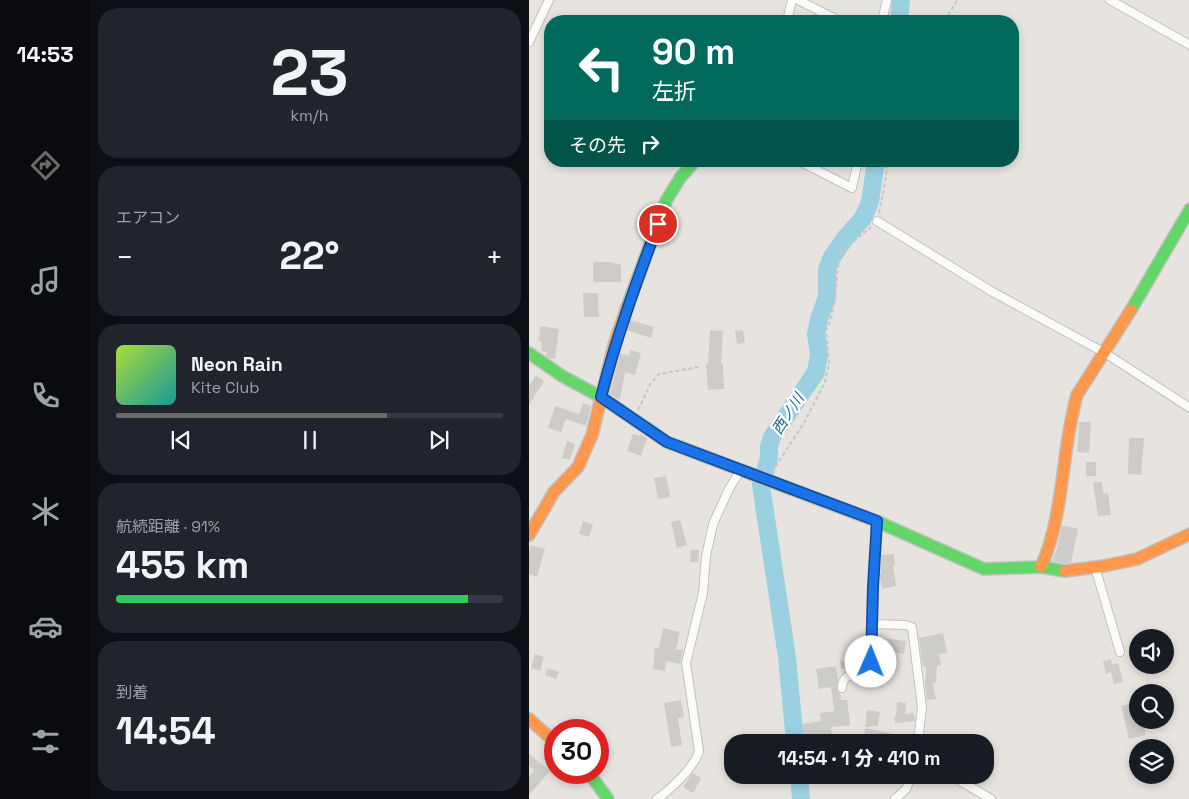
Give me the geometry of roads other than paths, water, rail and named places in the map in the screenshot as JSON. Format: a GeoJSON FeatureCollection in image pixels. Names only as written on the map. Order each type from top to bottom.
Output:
{"type":"FeatureCollection","features":[{"type":"Feature","properties":{"kind":"street"},"geometry":{"type":"LineString","coordinates":[[529,42],[549,0]]}},
{"type":"Feature","properties":{"kind":"street"},"geometry":{"type":"LineString","coordinates":[[788,15],[792,0]]}},
{"type":"Feature","properties":{"kind":"street"},"geometry":{"type":"LineString","coordinates":[[798,0],[828,15]]}},
{"type":"Feature","properties":{"kind":"street"},"geometry":{"type":"LineString","coordinates":[[883,15],[887,0]]}},
{"type":"Feature","properties":{"kind":"street"},"geometry":{"type":"LineString","coordinates":[[1110,0],[1189,45]]}},
{"type":"Feature","properties":{"kind":"street"},"geometry":{"type":"LineString","coordinates":[[530,533],[554,492],[578,467],[592,434],[623,320],[666,201],[690,167]]}},
{"type":"Feature","properties":{"kind":"street"},"geometry":{"type":"LineString","coordinates":[[811,167],[852,188],[857,167]]}},
{"type":"Feature","properties":{"kind":"street"},"geometry":{"type":"LineString","coordinates":[[1041,567],[1050,547],[1059,506],[1073,409],[1077,395],[1105,354],[1189,209]]}},
{"type":"Feature","properties":{"kind":"street"},"geometry":{"type":"LineString","coordinates":[[877,221],[991,291],[1105,354],[1189,408]]}},
{"type":"Feature","properties":{"kind":"street"},"geometry":{"type":"LineString","coordinates":[[529,353],[562,376],[601,397],[634,418],[667,442],[877,521],[984,569],[1041,567],[1064,571],[1095,567],[1137,559],[1189,534]]}},
{"type":"Feature","properties":{"kind":"street"},"geometry":{"type":"LineString","coordinates":[[657,799],[670,789],[697,758],[699,751],[686,662],[703,593],[706,556],[713,524],[729,489],[740,471]]}},
{"type":"Feature","properties":{"kind":"street"},"geometry":{"type":"LineString","coordinates":[[842,688],[845,677],[867,669],[871,662],[877,521]]}},
{"type":"Feature","properties":{"kind":"street"},"geometry":{"type":"LineString","coordinates":[[1095,567],[1120,652]]}},
{"type":"Feature","properties":{"kind":"street"},"geometry":{"type":"LineString","coordinates":[[872,624],[905,625],[912,628],[922,707],[920,734]]}},
{"type":"Feature","properties":{"kind":"street"},"geometry":{"type":"LineString","coordinates":[[529,719],[544,732]]}},
{"type":"Feature","properties":{"kind":"street"},"geometry":{"type":"LineString","coordinates":[[598,784],[608,799]]}},
{"type":"Feature","properties":{"kind":"street"},"geometry":{"type":"LineString","coordinates":[[895,799],[906,789],[908,784]]}},
{"type":"Feature","properties":{"kind":"street"},"geometry":{"type":"LineString","coordinates":[[965,784],[991,799]]}},
{"type":"Feature","properties":{"kind":"waterway","name":"西ノ川"},"geometry":{"type":"LineString","coordinates":[[900,15],[901,0]]}},
{"type":"Feature","properties":{"kind":"waterway","name":"西ノ川"},"geometry":{"type":"LineString","coordinates":[[794,734],[787,657],[761,485],[769,458],[769,447],[772,437],[816,372],[819,355],[816,334],[827,297],[827,269],[832,257],[846,237],[863,218],[870,202],[875,167]]}},
{"type":"Feature","properties":{"kind":"waterway","name":"西ノ川"},"geometry":{"type":"LineString","coordinates":[[800,784],[801,799]]}}]}
